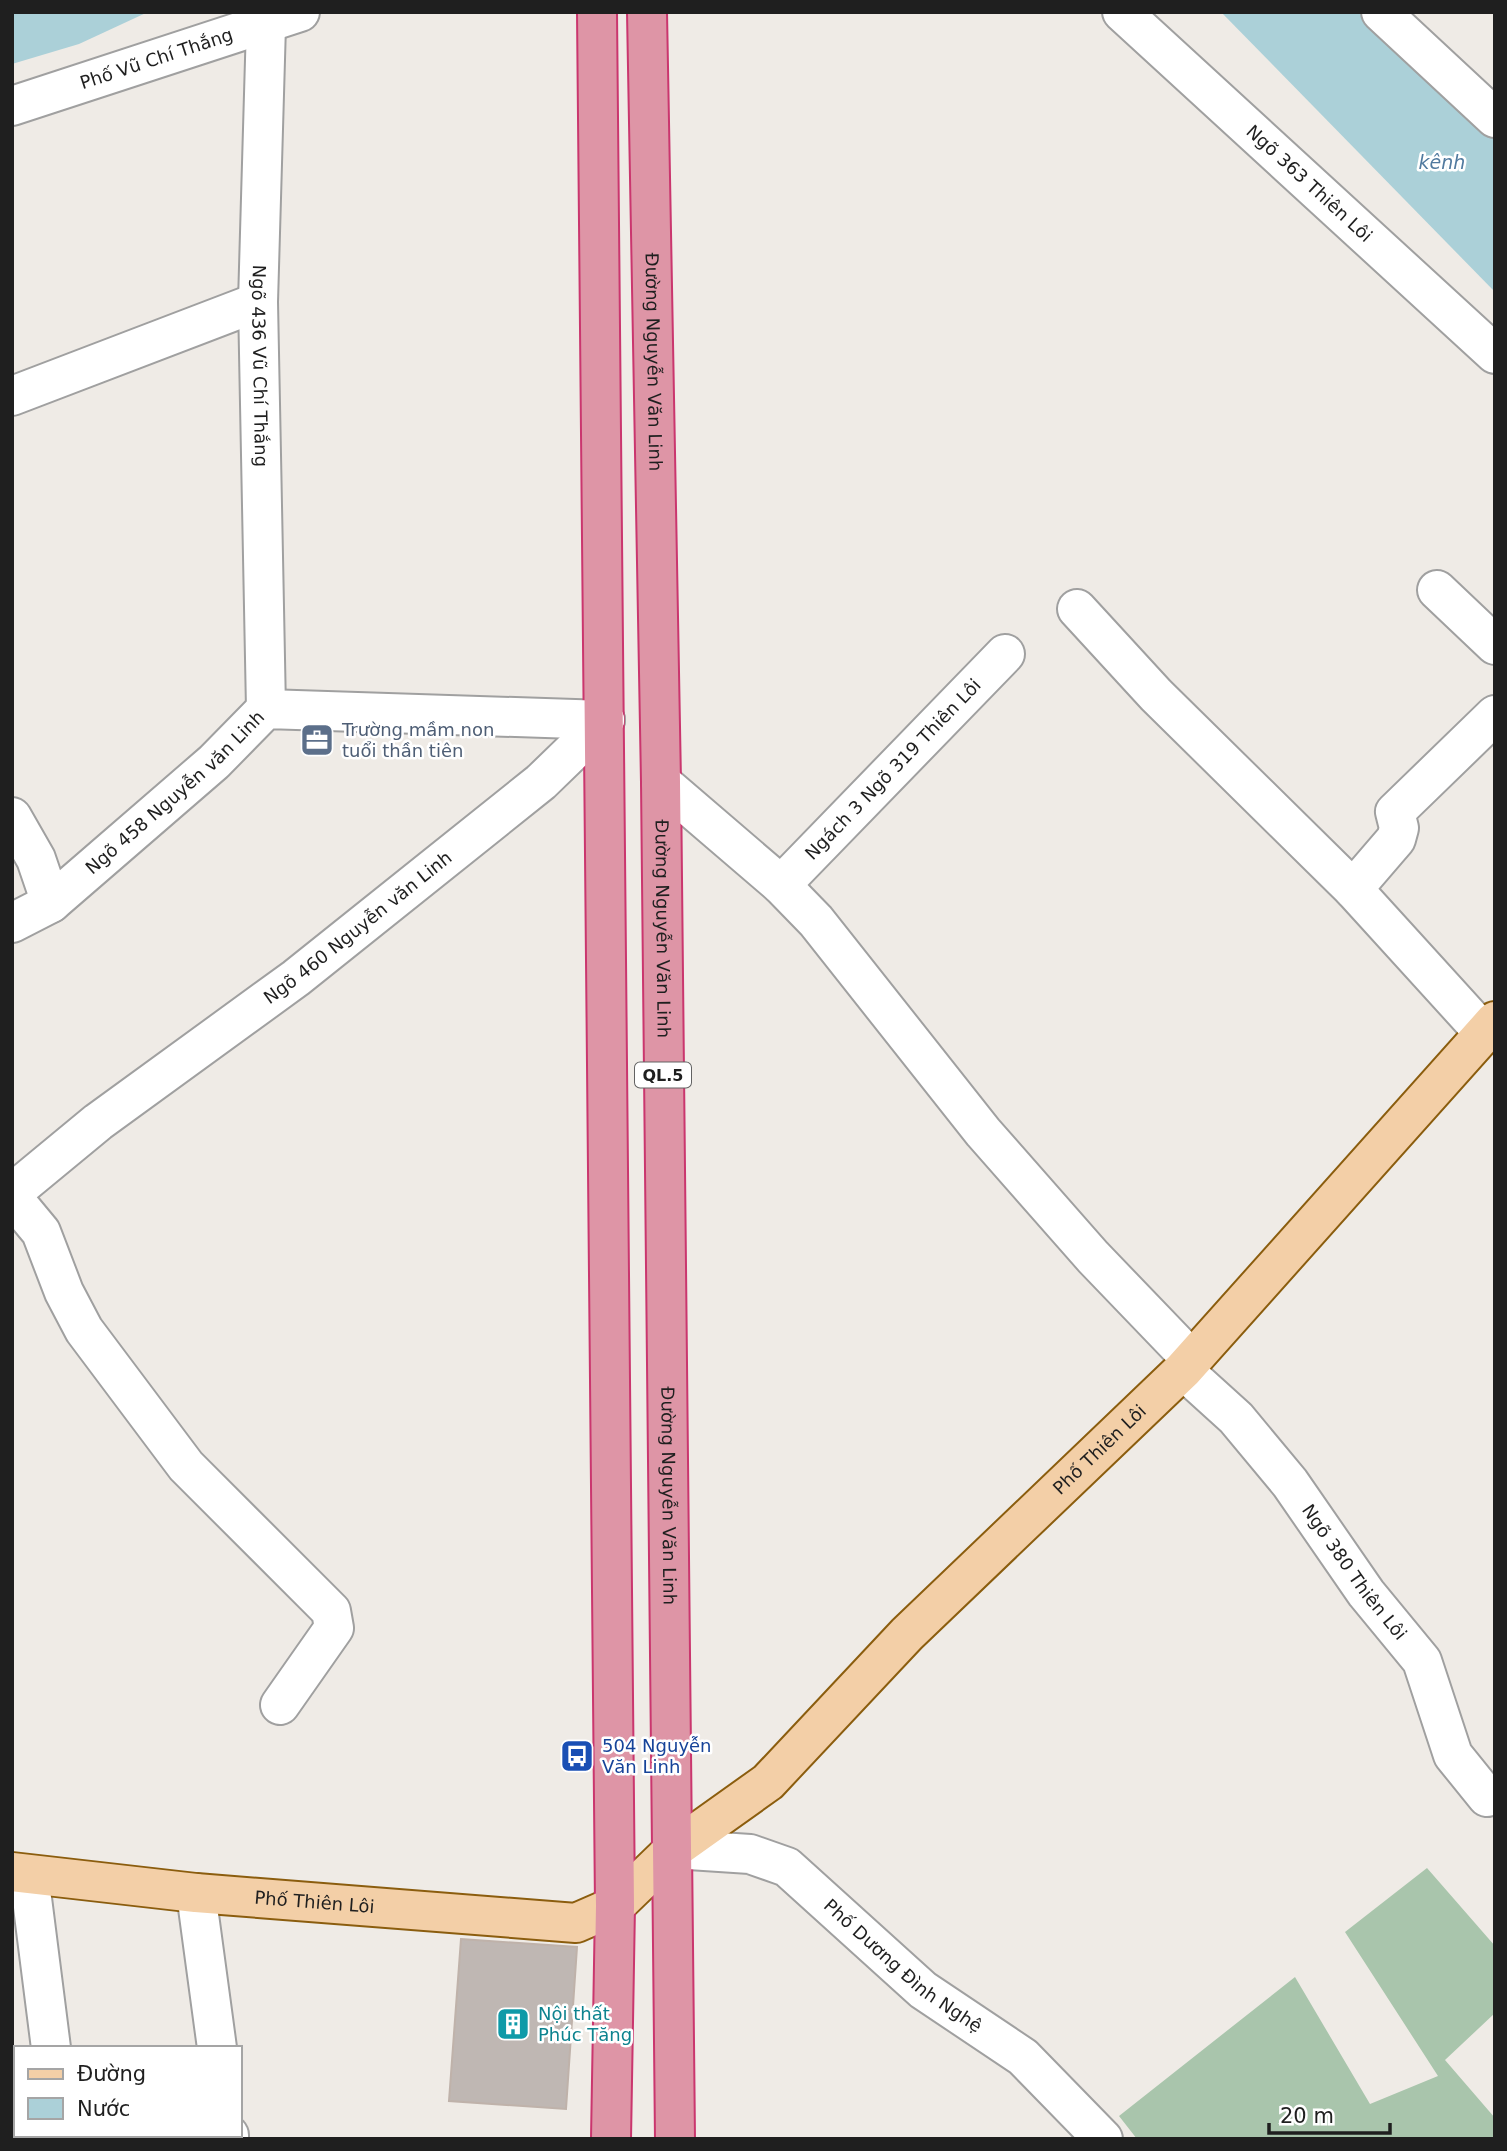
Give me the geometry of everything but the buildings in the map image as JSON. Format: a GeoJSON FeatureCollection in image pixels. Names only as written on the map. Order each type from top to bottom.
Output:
{"type":"FeatureCollection","features":[{"type":"Feature","properties":{"kind":"highway"},"geometry":{"type":"LineString","coordinates":[[597,12],[615,1906],[611,2139]]}},
{"type":"Feature","properties":{"kind":"highway","name":"Đường Nguyễn Văn Linh"},"geometry":{"type":"LineString","coordinates":[[647,12],[661,782],[675,2139]]}},
{"type":"Feature","properties":{"kind":"main road","name":"Phố Thiên Lôi"},"geometry":{"type":"LineString","coordinates":[[21,1874],[196,1893],[576,1923],[615,1906],[674,1849],[768,1782],[907,1634],[1188,1365],[1489,1027]]}},
{"type":"Feature","properties":{"kind":"street","name":"Ngõ 363 Thiên Lôi"},"geometry":{"type":"LineString","coordinates":[[1122,12],[1495,354]]}},
{"type":"Feature","properties":{"kind":"street"},"geometry":{"type":"LineString","coordinates":[[1381,12],[1495,118]]}},
{"type":"Feature","properties":{"kind":"street","name":"Phố Vũ Chí Thắng"},"geometry":{"type":"LineString","coordinates":[[12,106],[283,18]]}},
{"type":"Feature","properties":{"kind":"street","name":"Ngõ 436 Vũ Chí Thắng"},"geometry":{"type":"LineString","coordinates":[[266,709],[258,302],[283,18]]}},
{"type":"Feature","properties":{"kind":"street"},"geometry":{"type":"LineString","coordinates":[[12,396],[258,302]]}},
{"type":"Feature","properties":{"kind":"street"},"geometry":{"type":"LineString","coordinates":[[1437,590],[1495,645]]}},
{"type":"Feature","properties":{"kind":"street"},"geometry":{"type":"LineString","coordinates":[[1076,609],[1156,695],[1489,1027]]}},
{"type":"Feature","properties":{"kind":"street","name":"Ngách 3 Ngõ 319 Thiên Lôi"},"geometry":{"type":"LineString","coordinates":[[782,886],[1005,654]]}},
{"type":"Feature","properties":{"kind":"street","name":"Ngõ 458 Nguyễn văn Linh"},"geometry":{"type":"LineString","coordinates":[[12,923],[51,904],[214,762],[266,709],[605,720]]}},
{"type":"Feature","properties":{"kind":"street"},"geometry":{"type":"LineString","coordinates":[[1353,889],[1396,839],[1399,828],[1395,812],[1495,715]]}},
{"type":"Feature","properties":{"kind":"street","name":"Ngõ 460 Nguyễn văn Linh"},"geometry":{"type":"LineString","coordinates":[[12,1195],[98,1122],[296,978],[541,782],[605,720]]}},
{"type":"Feature","properties":{"kind":"street","name":"Ngõ 380 Thiên Lôi"},"geometry":{"type":"LineString","coordinates":[[661,782],[782,886],[816,921],[983,1132],[1236,1418],[1290,1483],[1366,1593],[1422,1661],[1453,1755],[1487,1797]]}},
{"type":"Feature","properties":{"kind":"street"},"geometry":{"type":"LineString","coordinates":[[12,817],[36,859],[51,904]]}},
{"type":"Feature","properties":{"kind":"street"},"geometry":{"type":"LineString","coordinates":[[12,1195],[41,1232],[64,1292],[84,1330],[186,1466],[331,1611],[334,1628],[280,1705]]}},
{"type":"Feature","properties":{"kind":"street","name":"Phố Dương Đình Nghệ"},"geometry":{"type":"LineString","coordinates":[[674,1849],[750,1854],[787,1867],[923,1990],[1023,2057],[1092,2135]]}},
{"type":"Feature","properties":{"kind":"street"},"geometry":{"type":"LineString","coordinates":[[21,1874],[51,2046]]}},
{"type":"Feature","properties":{"kind":"street"},"geometry":{"type":"LineString","coordinates":[[196,1893],[217,2046]]}},
{"type":"Feature","properties":{"kind":"green space"},"geometry":{"type":"Polygon","coordinates":[[[1427,1868],[1495,1946],[1495,2013],[1445,2060],[1495,2118],[1495,2139],[1137,2139],[1119,2116],[1295,1977],[1370,2104],[1438,2076],[1345,1932],[1427,1868]]]}},
{"type":"Feature","properties":{"kind":"water"},"geometry":{"type":"Polygon","coordinates":[[[12,12],[148,12],[79,44],[12,64],[12,12]]]}},
{"type":"Feature","properties":{"kind":"water","name":"kênh"},"geometry":{"type":"Polygon","coordinates":[[[1221,12],[1358,12],[1495,139],[1495,292],[1221,12]]]}},
{"type":"Feature","properties":{"kind":"place","name":"Trường mầm non tuổi thần tiên"},"geometry":{"type":"Point","coordinates":[317,740]}},
{"type":"Feature","properties":{"kind":"place","name":"504 Nguyễn Văn Linh"},"geometry":{"type":"Point","coordinates":[577,1756]}},
{"type":"Feature","properties":{"kind":"place","name":"Nội thất Phúc Tăng"},"geometry":{"type":"Point","coordinates":[513,2024]}}]}
